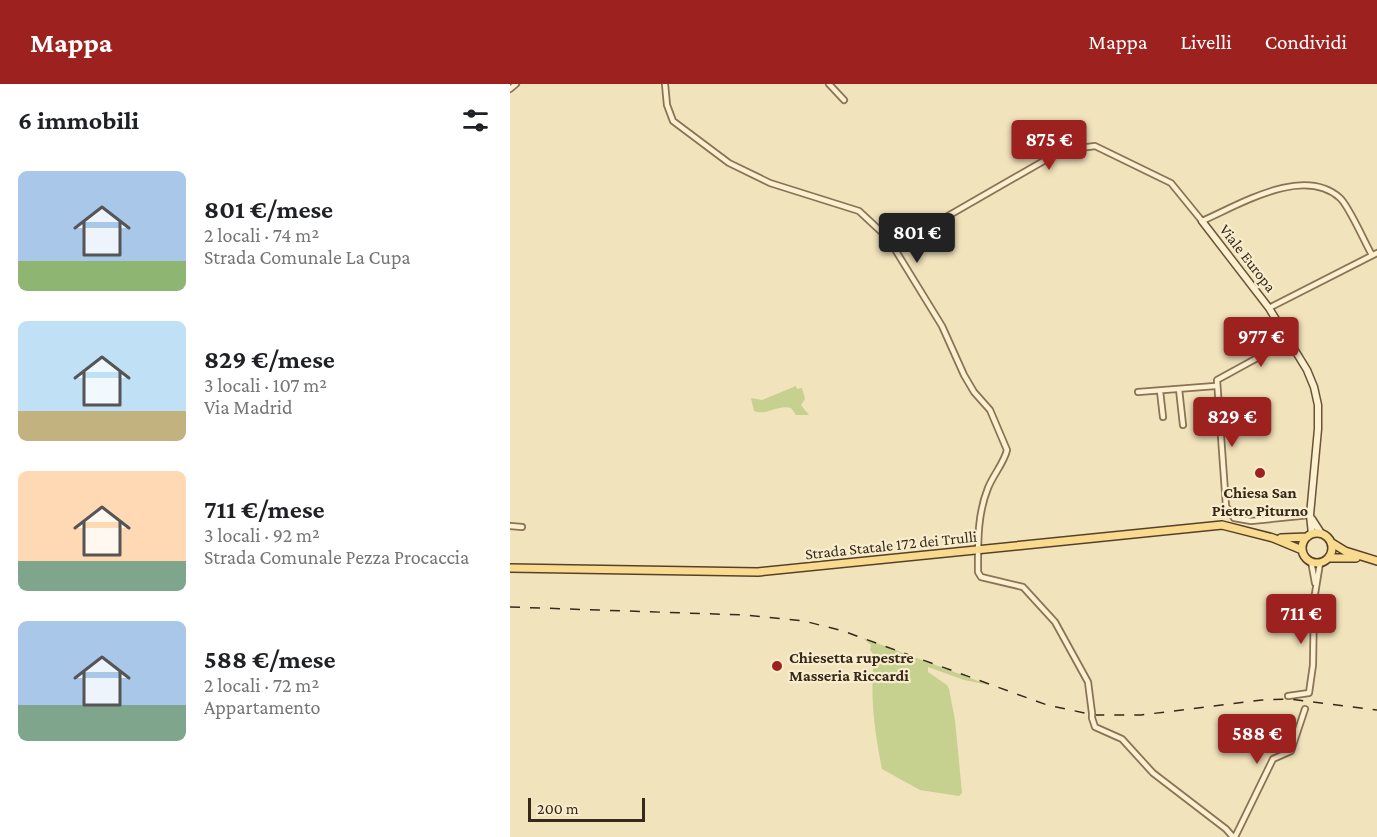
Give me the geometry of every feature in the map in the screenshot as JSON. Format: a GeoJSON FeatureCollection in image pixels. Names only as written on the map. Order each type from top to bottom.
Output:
{"type":"FeatureCollection","features":[{"type":"Feature","properties":{"kind":"main road","name":"Strada Statale 172 dei Trulli"},"geometry":{"type":"LineString","coordinates":[[510,568],[758,572],[1222,525],[1273,538],[1302,550]]}},
{"type":"Feature","properties":{"kind":"main road"},"geometry":{"type":"LineString","coordinates":[[1368,559],[1329,558],[1320,562],[1311,561],[1302,550],[1309,535],[1322,533],[1345,551],[1377,561]]}},
{"type":"Feature","properties":{"kind":"main road","name":"Strada Statale 172 dei Trulli"},"geometry":{"type":"LineString","coordinates":[[1273,538],[1309,535]]}},
{"type":"Feature","properties":{"kind":"main road"},"geometry":{"type":"LineString","coordinates":[[1329,558],[1332,543]]}},
{"type":"Feature","properties":{"kind":"street"},"geometry":{"type":"LineString","coordinates":[[510,89],[516,84]]}},
{"type":"Feature","properties":{"kind":"street"},"geometry":{"type":"LineString","coordinates":[[665,84],[667,105],[673,121],[729,163],[770,183],[859,211],[894,247],[942,326],[974,392],[990,410],[1007,450],[985,496],[980,516],[977,549],[978,572],[981,577],[1023,587],[1055,622],[1088,682],[1093,725],[1122,739],[1153,773],[1234,837],[1272,759],[1291,751],[1305,709]]}},
{"type":"Feature","properties":{"kind":"street"},"geometry":{"type":"LineString","coordinates":[[829,84],[844,100]]}},
{"type":"Feature","properties":{"kind":"street"},"geometry":{"type":"LineString","coordinates":[[894,247],[1054,155],[1080,148],[1095,147],[1171,183],[1202,221],[1274,190],[1306,184],[1341,198],[1374,254],[1269,308]]}},
{"type":"Feature","properties":{"kind":"street","name":"Viale Europa"},"geometry":{"type":"LineString","coordinates":[[1202,221],[1269,308],[1307,370],[1318,405],[1309,535]]}},
{"type":"Feature","properties":{"kind":"street"},"geometry":{"type":"LineString","coordinates":[[1290,340],[1219,378],[1215,386],[1226,506],[1234,518],[1251,521],[1310,515],[1322,533]]}},
{"type":"Feature","properties":{"kind":"street"},"geometry":{"type":"LineString","coordinates":[[1138,392],[1215,386]]}},
{"type":"Feature","properties":{"kind":"street"},"geometry":{"type":"LineString","coordinates":[[1179,389],[1184,425]]}},
{"type":"Feature","properties":{"kind":"street"},"geometry":{"type":"LineString","coordinates":[[1160,391],[1163,417]]}},
{"type":"Feature","properties":{"kind":"street"},"geometry":{"type":"LineString","coordinates":[[510,526],[522,527]]}},
{"type":"Feature","properties":{"kind":"street"},"geometry":{"type":"LineString","coordinates":[[1311,561],[1316,591]]}},
{"type":"Feature","properties":{"kind":"street"},"geometry":{"type":"LineString","coordinates":[[1288,696],[1309,693],[1313,665],[1312,632],[1320,562]]}},
{"type":"Feature","properties":{"kind":"green space"},"geometry":{"type":"Polygon","coordinates":[[[796,386],[797,389],[802,388],[805,399],[801,405],[809,415],[796,415],[791,408],[786,407],[763,412],[754,411],[751,398],[762,400],[796,386]]]}},
{"type":"Feature","properties":{"kind":"green space"},"geometry":{"type":"Polygon","coordinates":[[[863,638],[989,685],[964,680],[928,667],[928,672],[947,685],[949,689],[955,720],[962,793],[959,796],[920,790],[882,769],[872,685],[874,655],[870,650],[871,645],[863,638]]]}},
{"type":"Feature","properties":{"kind":"railway"},"geometry":{"type":"LineString","coordinates":[[510,607],[744,615],[804,621],[843,631],[1047,705],[1094,715],[1141,715],[1262,700],[1290,699],[1377,710]]}},
{"type":"Feature","properties":{"kind":"place","name":"Chiesa San Pietro Piturno"},"geometry":{"type":"Point","coordinates":[1260,473]}},
{"type":"Feature","properties":{"kind":"place","name":"Chiesetta rupestre Masseria Riccardi"},"geometry":{"type":"Point","coordinates":[777,666]}}]}
